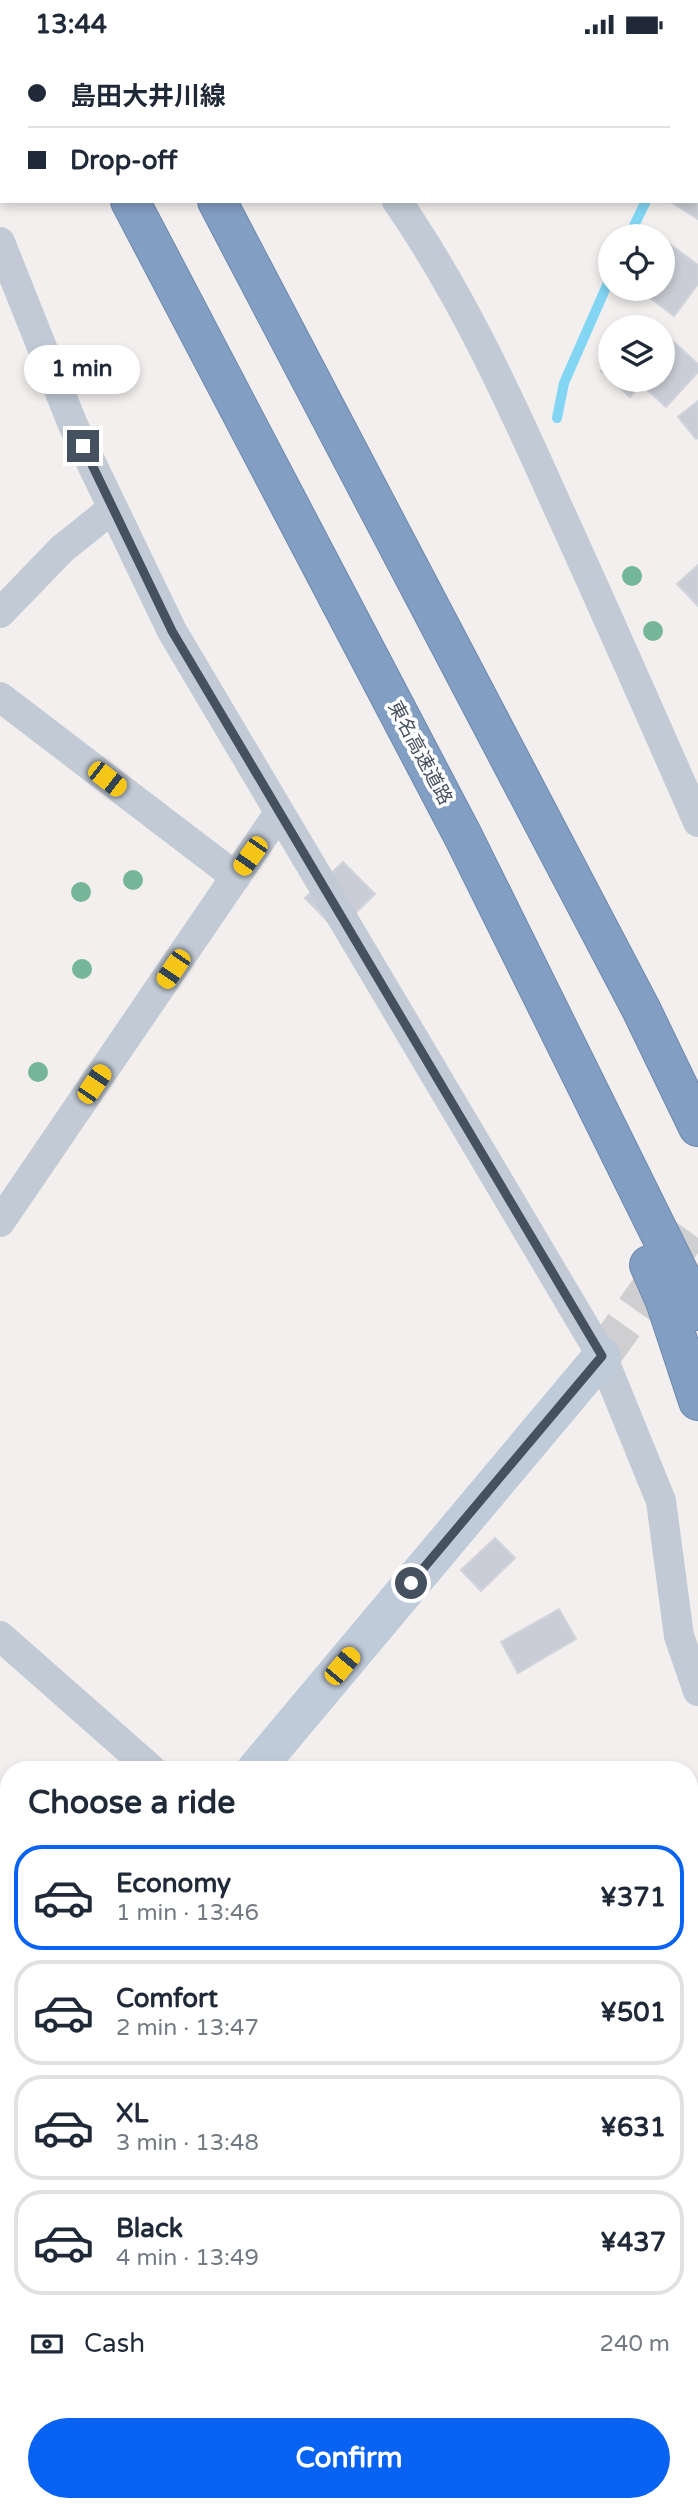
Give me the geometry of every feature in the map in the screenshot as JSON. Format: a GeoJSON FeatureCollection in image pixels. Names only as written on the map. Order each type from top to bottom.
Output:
{"type":"FeatureCollection","features":[{"type":"Feature","properties":{"kind":"highway","name":"東名高速道路"},"geometry":{"type":"LineString","coordinates":[[131,203],[463,836],[698,1311]]}},
{"type":"Feature","properties":{"kind":"highway"},"geometry":{"type":"LineString","coordinates":[[218,203],[641,1009],[698,1127]]}},
{"type":"Feature","properties":{"kind":"highway"},"geometry":{"type":"LineString","coordinates":[[463,836],[522,997],[665,1301],[698,1401]]}},
{"type":"Feature","properties":{"kind":"highway"},"geometry":{"type":"LineString","coordinates":[[641,1009],[698,1100]]}},
{"type":"Feature","properties":{"kind":"main road"},"geometry":{"type":"LineString","coordinates":[[263,1761],[602,1356]]}},
{"type":"Feature","properties":{"kind":"street"},"geometry":{"type":"LineString","coordinates":[[398,203],[426,243],[467,314],[528,439],[698,822]]}},
{"type":"Feature","properties":{"kind":"street"},"geometry":{"type":"LineString","coordinates":[[0,242],[73,425],[172,631],[602,1356],[661,1501],[679,1636],[698,1691]]}},
{"type":"Feature","properties":{"kind":"street"},"geometry":{"type":"LineString","coordinates":[[0,613],[62,549],[113,508]]}},
{"type":"Feature","properties":{"kind":"street"},"geometry":{"type":"LineString","coordinates":[[0,697],[236,877]]}},
{"type":"Feature","properties":{"kind":"street"},"geometry":{"type":"LineString","coordinates":[[0,1221],[279,813]]}},
{"type":"Feature","properties":{"kind":"street"},"geometry":{"type":"LineString","coordinates":[[0,1636],[142,1761]]}},
{"type":"Feature","properties":{"kind":"building"},"geometry":{"type":"Polygon","coordinates":[[[672,203],[698,203],[698,219],[672,203]]]}},
{"type":"Feature","properties":{"kind":"building"},"geometry":{"type":"Polygon","coordinates":[[[675,248],[698,265],[698,284],[673,315],[654,301],[675,301],[675,248]]]}},
{"type":"Feature","properties":{"kind":"building"},"geometry":{"type":"Polygon","coordinates":[[[675,343],[698,364],[698,372],[666,407],[650,392],[675,392],[675,343]]]}},
{"type":"Feature","properties":{"kind":"building"},"geometry":{"type":"Polygon","coordinates":[[[698,401],[698,438],[696,439],[678,417],[698,401]]]}},
{"type":"Feature","properties":{"kind":"building"},"geometry":{"type":"Polygon","coordinates":[[[698,565],[698,606],[677,584],[698,565]]]}},
{"type":"Feature","properties":{"kind":"building"},"geometry":{"type":"Polygon","coordinates":[[[343,862],[375,894],[337,931],[305,898],[343,862]]]}},
{"type":"Feature","properties":{"kind":"building"},"geometry":{"type":"Polygon","coordinates":[[[495,1538],[515,1558],[481,1591],[461,1570],[495,1538]]]}},
{"type":"Feature","properties":{"kind":"building"},"geometry":{"type":"Polygon","coordinates":[[[559,1609],[576,1639],[518,1673],[501,1642],[559,1609]]]}},
{"type":"Feature","properties":{"kind":"waterway"},"geometry":{"type":"LineString","coordinates":[[635,224],[645,203]]}},
{"type":"Feature","properties":{"kind":"waterway"},"geometry":{"type":"LineString","coordinates":[[557,418],[564,383],[600,301]]}},
{"type":"Feature","properties":{"kind":"tunnel"},"geometry":{"type":"LineString","coordinates":[[602,1356],[698,1220]]}},
{"type":"Feature","properties":{"kind":"route"},"geometry":{"type":"LineString","coordinates":[[83,446],[172,631],[602,1356],[411,1583]]}}]}
